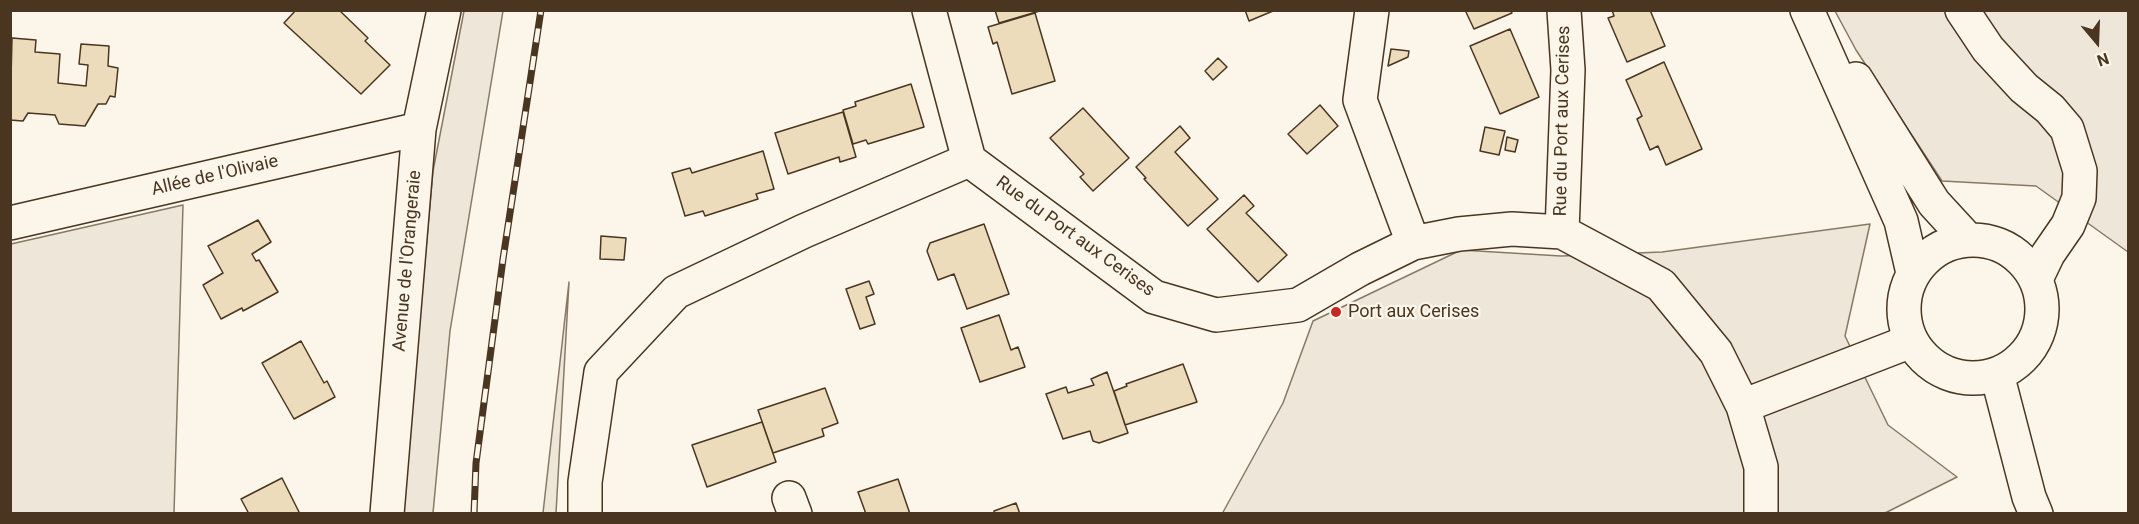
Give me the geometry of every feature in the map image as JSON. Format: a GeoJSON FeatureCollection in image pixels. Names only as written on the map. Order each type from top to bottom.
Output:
{"type":"FeatureCollection","features":[{"type":"Feature","properties":{"kind":"street","name":"Avenue de l'Orangeraie"},"geometry":{"type":"LineString","coordinates":[[387,513],[419,129],[444,10]]}},
{"type":"Feature","properties":{"kind":"street"},"geometry":{"type":"LineString","coordinates":[[585,513],[585,482],[601,372],[676,292],[804,231],[969,160],[929,10]]}},
{"type":"Feature","properties":{"kind":"street"},"geometry":{"type":"LineString","coordinates":[[1372,10],[1360,100],[1413,243]]}},
{"type":"Feature","properties":{"kind":"street","name":"Rue du Port aux Cerises"},"geometry":{"type":"LineString","coordinates":[[1562,232],[1568,70],[1564,10]]}},
{"type":"Feature","properties":{"kind":"street"},"geometry":{"type":"LineString","coordinates":[[1807,10],[1901,221],[1913,273]]}},
{"type":"Feature","properties":{"kind":"street"},"geometry":{"type":"LineString","coordinates":[[1813,10],[1934,203],[1968,240]]}},
{"type":"Feature","properties":{"kind":"street"},"geometry":{"type":"LineString","coordinates":[[1962,10],[1988,49],[2024,88],[2050,109],[2067,129],[2080,171],[2079,198],[2072,216],[2048,254],[2036,279]]}},
{"type":"Feature","properties":{"kind":"street","name":"Allée de l'Olivaie"},"geometry":{"type":"LineString","coordinates":[[10,224],[419,129]]}},
{"type":"Feature","properties":{"kind":"street","name":"Rue du Port aux Cerises"},"geometry":{"type":"LineString","coordinates":[[969,160],[1154,297],[1216,315],[1298,305],[1360,269],[1413,243],[1459,234],[1512,229],[1562,232],[1660,285],[1716,352],[1743,406],[1761,467],[1761,513]]}},
{"type":"Feature","properties":{"kind":"street"},"geometry":{"type":"LineString","coordinates":[[1968,240],[1989,241],[2008,249],[2024,262],[2036,279],[2042,302],[2040,324],[2032,345],[2017,363],[1997,374],[1977,378],[1958,377],[1939,370],[1923,357],[1911,341],[1904,319],[1905,296],[1913,273],[1928,256],[1937,250],[1946,245],[1968,240]]}},
{"type":"Feature","properties":{"kind":"street"},"geometry":{"type":"LineString","coordinates":[[1743,406],[1911,341]]}},
{"type":"Feature","properties":{"kind":"street"},"geometry":{"type":"LineString","coordinates":[[1997,374],[2029,496],[2036,513]]}},
{"type":"Feature","properties":{"kind":"shaded area"},"geometry":{"type":"Polygon","coordinates":[[[464,11],[503,11],[450,331],[433,513],[402,514],[433,171],[464,11]]]}},
{"type":"Feature","properties":{"kind":"shaded area"},"geometry":{"type":"Polygon","coordinates":[[[1835,11],[2128,11],[2128,252],[2036,186],[1942,181],[1856,50],[1835,11]]]}},
{"type":"Feature","properties":{"kind":"shaded area"},"geometry":{"type":"Polygon","coordinates":[[[183,205],[174,513],[11,513],[11,244],[183,205]]]}},
{"type":"Feature","properties":{"kind":"shaded area"},"geometry":{"type":"Polygon","coordinates":[[[1870,224],[1845,336],[1888,425],[1957,477],[1885,513],[1222,514],[1283,403],[1313,321],[1461,250],[1561,256],[1662,252],[1870,224]]]}},
{"type":"Feature","properties":{"kind":"shaded area"},"geometry":{"type":"Polygon","coordinates":[[[569,282],[556,513],[543,513],[569,282]]]}},
{"type":"Feature","properties":{"kind":"building"},"geometry":{"type":"Polygon","coordinates":[[[296,10],[339,10],[368,38],[365,41],[390,65],[361,94],[284,23],[296,10]]]}},
{"type":"Feature","properties":{"kind":"building"},"geometry":{"type":"Polygon","coordinates":[[[995,10],[1043,10],[999,23],[995,10]]]}},
{"type":"Feature","properties":{"kind":"building"},"geometry":{"type":"Polygon","coordinates":[[[1245,10],[1273,10],[1273,11],[1249,21],[1245,10]]]}},
{"type":"Feature","properties":{"kind":"building"},"geometry":{"type":"Polygon","coordinates":[[[1465,10],[1510,10],[1512,13],[1474,29],[1465,10]]]}},
{"type":"Feature","properties":{"kind":"building"},"geometry":{"type":"Polygon","coordinates":[[[1612,10],[1650,10],[1665,46],[1627,62],[1608,18],[1614,16],[1612,10]]]}},
{"type":"Feature","properties":{"kind":"building"},"geometry":{"type":"Polygon","coordinates":[[[1035,13],[1055,81],[1012,94],[997,42],[993,44],[988,27],[1035,13]]]}},
{"type":"Feature","properties":{"kind":"building"},"geometry":{"type":"Polygon","coordinates":[[[1510,29],[1539,97],[1500,114],[1470,46],[1510,29]]]}},
{"type":"Feature","properties":{"kind":"building"},"geometry":{"type":"Polygon","coordinates":[[[12,38],[36,40],[35,52],[60,54],[58,83],[86,86],[88,65],[79,64],[81,44],[109,46],[108,66],[118,68],[115,97],[110,96],[106,104],[98,104],[85,126],[59,124],[55,115],[28,113],[23,121],[10,120],[12,38]]]}},
{"type":"Feature","properties":{"kind":"building"},"geometry":{"type":"Polygon","coordinates":[[[1391,49],[1409,51],[1408,57],[1388,66],[1391,49]]]}},
{"type":"Feature","properties":{"kind":"building"},"geometry":{"type":"Polygon","coordinates":[[[1218,58],[1227,67],[1213,80],[1205,71],[1218,58]]]}},
{"type":"Feature","properties":{"kind":"building"},"geometry":{"type":"Polygon","coordinates":[[[1664,62],[1702,149],[1666,165],[1658,146],[1650,150],[1637,119],[1642,116],[1626,80],[1664,62]]]}},
{"type":"Feature","properties":{"kind":"building"},"geometry":{"type":"Polygon","coordinates":[[[911,84],[924,127],[868,144],[866,140],[853,144],[843,110],[856,106],[855,102],[911,84]]]}},
{"type":"Feature","properties":{"kind":"building"},"geometry":{"type":"Polygon","coordinates":[[[1320,105],[1338,126],[1307,154],[1288,134],[1320,105]]]}},
{"type":"Feature","properties":{"kind":"building"},"geometry":{"type":"Polygon","coordinates":[[[1083,108],[1129,158],[1093,191],[1080,177],[1084,174],[1050,138],[1083,108]]]}},
{"type":"Feature","properties":{"kind":"building"},"geometry":{"type":"Polygon","coordinates":[[[843,112],[856,157],[840,162],[839,157],[788,174],[775,133],[843,112]]]}},
{"type":"Feature","properties":{"kind":"building"},"geometry":{"type":"Polygon","coordinates":[[[1180,126],[1190,138],[1175,152],[1218,199],[1188,226],[1144,179],[1146,178],[1136,167],[1180,126]]]}},
{"type":"Feature","properties":{"kind":"building"},"geometry":{"type":"Polygon","coordinates":[[[1485,127],[1505,131],[1499,155],[1480,151],[1485,127]]]}},
{"type":"Feature","properties":{"kind":"building"},"geometry":{"type":"Polygon","coordinates":[[[1507,137],[1518,140],[1515,152],[1505,150],[1507,137]]]}},
{"type":"Feature","properties":{"kind":"building"},"geometry":{"type":"Polygon","coordinates":[[[763,151],[774,189],[756,194],[758,199],[705,216],[703,211],[685,216],[672,173],[690,168],[692,173],[763,151]]]}},
{"type":"Feature","properties":{"kind":"building"},"geometry":{"type":"Polygon","coordinates":[[[1244,195],[1254,206],[1246,213],[1287,255],[1258,282],[1207,229],[1244,195]]]}},
{"type":"Feature","properties":{"kind":"building"},"geometry":{"type":"Polygon","coordinates":[[[258,220],[271,242],[252,254],[256,261],[259,260],[278,292],[243,311],[242,308],[221,319],[203,285],[223,273],[208,246],[258,220]]]}},
{"type":"Feature","properties":{"kind":"building"},"geometry":{"type":"Polygon","coordinates":[[[984,224],[1009,294],[967,309],[954,274],[938,280],[927,251],[930,243],[984,224]]]}},
{"type":"Feature","properties":{"kind":"building"},"geometry":{"type":"Polygon","coordinates":[[[601,236],[626,238],[624,260],[600,259],[601,236]]]}},
{"type":"Feature","properties":{"kind":"building"},"geometry":{"type":"Polygon","coordinates":[[[869,281],[874,294],[866,297],[875,324],[860,329],[846,289],[869,281]]]}},
{"type":"Feature","properties":{"kind":"building"},"geometry":{"type":"Polygon","coordinates":[[[999,315],[1011,350],[1018,347],[1025,367],[980,382],[961,328],[999,315]]]}},
{"type":"Feature","properties":{"kind":"building"},"geometry":{"type":"Polygon","coordinates":[[[301,341],[324,383],[327,381],[335,397],[294,419],[262,363],[301,341]]]}},
{"type":"Feature","properties":{"kind":"building"},"geometry":{"type":"Polygon","coordinates":[[[1183,364],[1197,402],[1125,425],[1114,391],[1127,386],[1126,384],[1183,364]]]}},
{"type":"Feature","properties":{"kind":"building"},"geometry":{"type":"Polygon","coordinates":[[[1107,372],[1128,433],[1099,443],[1093,441],[1090,431],[1063,439],[1046,394],[1066,387],[1068,393],[1094,385],[1091,379],[1107,372]]]}},
{"type":"Feature","properties":{"kind":"building"},"geometry":{"type":"Polygon","coordinates":[[[825,388],[838,423],[822,429],[824,436],[773,453],[758,410],[825,388]]]}},
{"type":"Feature","properties":{"kind":"building"},"geometry":{"type":"Polygon","coordinates":[[[762,422],[776,462],[707,487],[692,445],[762,422]]]}},
{"type":"Feature","properties":{"kind":"building"},"geometry":{"type":"Polygon","coordinates":[[[282,478],[300,514],[249,514],[241,499],[282,478]]]}},
{"type":"Feature","properties":{"kind":"building"},"geometry":{"type":"Polygon","coordinates":[[[898,479],[910,514],[866,514],[858,492],[898,479]]]}},
{"type":"Feature","properties":{"kind":"building"},"geometry":{"type":"Polygon","coordinates":[[[1016,503],[1020,514],[994,514],[994,511],[1016,503]]]}},
{"type":"Feature","properties":{"kind":"railway"},"geometry":{"type":"LineString","coordinates":[[474,514],[476,463],[503,259],[541,10]]}},
{"type":"Feature","properties":{"kind":"place","name":"Port aux Cerises"},"geometry":{"type":"Point","coordinates":[1336,312]}}]}
